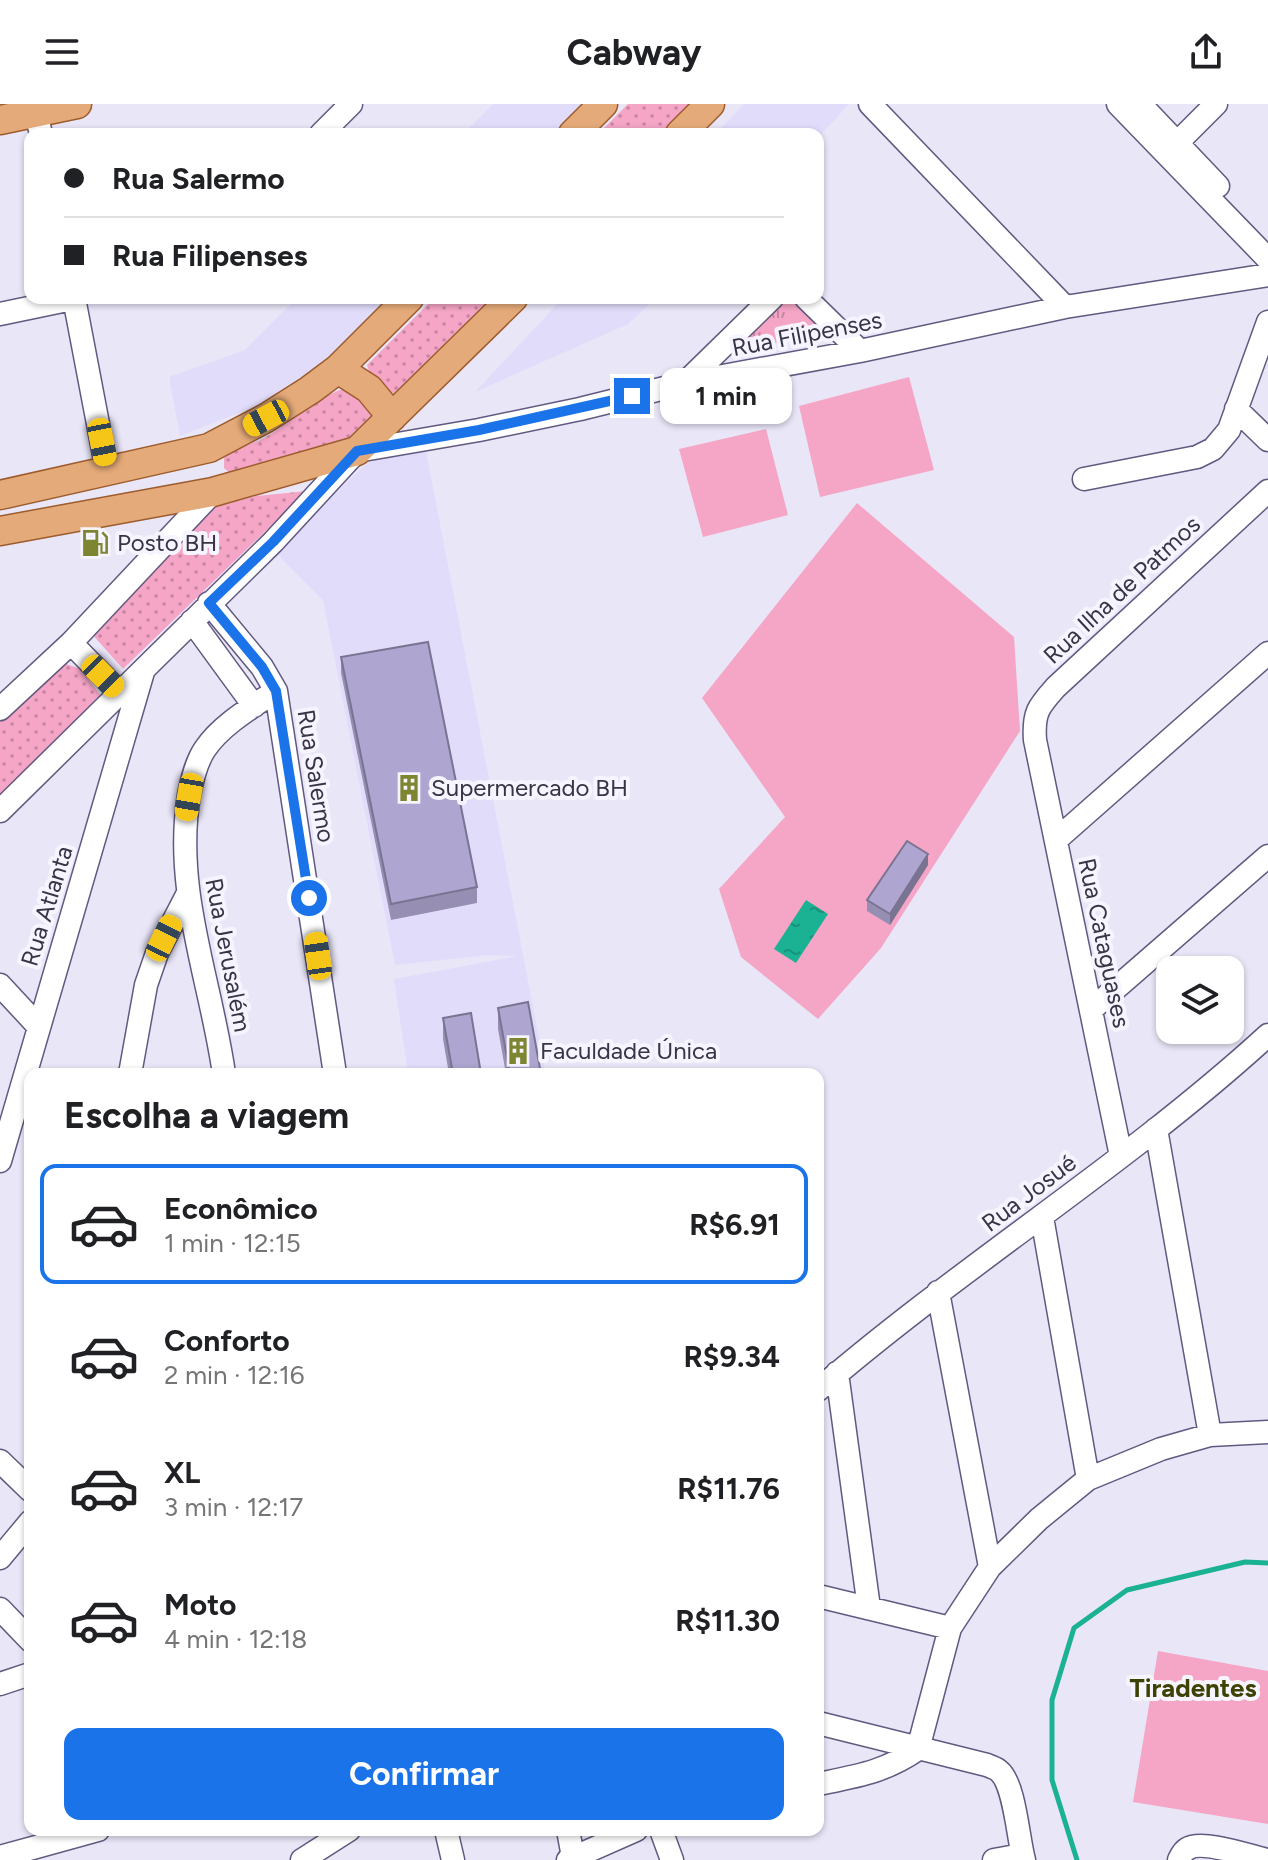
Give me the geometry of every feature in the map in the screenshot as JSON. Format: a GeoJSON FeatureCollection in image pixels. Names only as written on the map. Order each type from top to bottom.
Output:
{"type":"FeatureCollection","features":[{"type":"Feature","properties":{"kind":"main road"},"geometry":{"type":"LineString","coordinates":[[0,120],[39,123],[77,104]]}},
{"type":"Feature","properties":{"kind":"main road"},"geometry":{"type":"LineString","coordinates":[[579,128],[603,104]]}},
{"type":"Feature","properties":{"kind":"main road"},"geometry":{"type":"LineString","coordinates":[[686,128],[710,104]]}},
{"type":"Feature","properties":{"kind":"main road"},"geometry":{"type":"LineString","coordinates":[[0,495],[209,448],[266,418],[338,369],[403,304]]}},
{"type":"Feature","properties":{"kind":"main road"},"geometry":{"type":"LineString","coordinates":[[0,531],[213,492],[357,451],[507,304]]}},
{"type":"Feature","properties":{"kind":"main road"},"geometry":{"type":"LineString","coordinates":[[338,369],[369,389],[392,417]]}},
{"type":"Feature","properties":{"kind":"main road"},"geometry":{"type":"LineString","coordinates":[[209,448],[206,461],[213,492]]}},
{"type":"Feature","properties":{"kind":"street"},"geometry":{"type":"LineString","coordinates":[[327,128],[351,104]]}},
{"type":"Feature","properties":{"kind":"street"},"geometry":{"type":"LineString","coordinates":[[870,104],[1065,307]]}},
{"type":"Feature","properties":{"kind":"street"},"geometry":{"type":"LineString","coordinates":[[1118,104],[1172,148],[1268,240]]}},
{"type":"Feature","properties":{"kind":"street"},"geometry":{"type":"LineString","coordinates":[[1140,104],[1172,148],[1268,259]]}},
{"type":"Feature","properties":{"kind":"street"},"geometry":{"type":"LineString","coordinates":[[1172,148],[1216,104]]}},
{"type":"Feature","properties":{"kind":"street","name":"Rua Filipenses"},"geometry":{"type":"LineString","coordinates":[[357,451],[536,418],[685,383],[860,351],[1065,307],[1268,275]]}},
{"type":"Feature","properties":{"kind":"street"},"geometry":{"type":"LineString","coordinates":[[0,314],[47,304]]}},
{"type":"Feature","properties":{"kind":"street"},"geometry":{"type":"LineString","coordinates":[[76,304],[107,471]]}},
{"type":"Feature","properties":{"kind":"street"},"geometry":{"type":"LineString","coordinates":[[685,383],[766,304]]}},
{"type":"Feature","properties":{"kind":"street"},"geometry":{"type":"LineString","coordinates":[[812,304],[860,351]]}},
{"type":"Feature","properties":{"kind":"street"},"geometry":{"type":"LineString","coordinates":[[1084,479],[1205,453],[1222,442],[1268,322]]}},
{"type":"Feature","properties":{"kind":"street"},"geometry":{"type":"LineString","coordinates":[[1236,409],[1268,440]]}},
{"type":"Feature","properties":{"kind":"street"},"geometry":{"type":"LineString","coordinates":[[0,811],[273,542],[357,451]]}},
{"type":"Feature","properties":{"kind":"street","name":"Rua Ilha de Patmos"},"geometry":{"type":"LineString","coordinates":[[1035,740],[1038,707],[1056,687],[1268,491]]}},
{"type":"Feature","properties":{"kind":"street"},"geometry":{"type":"LineString","coordinates":[[2,706],[71,643],[213,492]]}},
{"type":"Feature","properties":{"kind":"street","name":"Rua Salermo"},"geometry":{"type":"LineString","coordinates":[[209,603],[262,667],[276,691],[290,766],[334,1068]]}},
{"type":"Feature","properties":{"kind":"street"},"geometry":{"type":"LineString","coordinates":[[192,621],[254,706]]}},
{"type":"Feature","properties":{"kind":"street"},"geometry":{"type":"LineString","coordinates":[[71,643],[119,692]]}},
{"type":"Feature","properties":{"kind":"street"},"geometry":{"type":"LineString","coordinates":[[1056,840],[1268,653]]}},
{"type":"Feature","properties":{"kind":"street","name":"Rua Atlanta"},"geometry":{"type":"LineString","coordinates":[[0,1161],[5,1116],[38,1026],[145,667]]}},
{"type":"Feature","properties":{"kind":"street","name":"Rua Jerusalém"},"geometry":{"type":"LineString","coordinates":[[223,1068],[187,895],[185,818],[192,776],[205,749],[223,731],[276,691]]}},
{"type":"Feature","properties":{"kind":"street","name":"Rua Cataguases"},"geometry":{"type":"LineString","coordinates":[[1035,740],[1121,1156]]}},
{"type":"Feature","properties":{"kind":"street"},"geometry":{"type":"LineString","coordinates":[[1092,1009],[1268,856]]}},
{"type":"Feature","properties":{"kind":"street"},"geometry":{"type":"LineString","coordinates":[[131,1068],[146,985],[157,953],[187,895]]}},
{"type":"Feature","properties":{"kind":"street"},"geometry":{"type":"LineString","coordinates":[[0,985],[38,1026]]}},
{"type":"Feature","properties":{"kind":"street","name":"Rua Josué"},"geometry":{"type":"LineString","coordinates":[[824,1385],[938,1292],[1042,1217],[1267,1044]]}},
{"type":"Feature","properties":{"kind":"street"},"geometry":{"type":"LineString","coordinates":[[1156,1129],[1210,1435]]}},
{"type":"Feature","properties":{"kind":"street"},"geometry":{"type":"LineString","coordinates":[[1042,1217],[1088,1479]]}},
{"type":"Feature","properties":{"kind":"street"},"geometry":{"type":"LineString","coordinates":[[938,1292],[990,1567]]}},
{"type":"Feature","properties":{"kind":"street"},"geometry":{"type":"LineString","coordinates":[[837,1373],[869,1608]]}},
{"type":"Feature","properties":{"kind":"street"},"geometry":{"type":"LineString","coordinates":[[824,1783],[877,1773],[918,1749],[950,1628],[990,1567],[1039,1519],[1088,1479],[1161,1449],[1210,1435],[1268,1432]]}},
{"type":"Feature","properties":{"kind":"street"},"geometry":{"type":"LineString","coordinates":[[0,1461],[24,1484]]}},
{"type":"Feature","properties":{"kind":"street"},"geometry":{"type":"LineString","coordinates":[[0,1558],[24,1529]]}},
{"type":"Feature","properties":{"kind":"street"},"geometry":{"type":"LineString","coordinates":[[824,1597],[950,1628]]}},
{"type":"Feature","properties":{"kind":"street"},"geometry":{"type":"LineString","coordinates":[[0,1609],[24,1634]]}},
{"type":"Feature","properties":{"kind":"street"},"geometry":{"type":"LineString","coordinates":[[0,1684],[24,1676]]}},
{"type":"Feature","properties":{"kind":"street"},"geometry":{"type":"LineString","coordinates":[[824,1725],[987,1765],[1000,1771],[1007,1781],[1023,1857],[994,1860]]}},
{"type":"Feature","properties":{"kind":"street"},"geometry":{"type":"LineString","coordinates":[[0,1857],[76,1836]]}},
{"type":"Feature","properties":{"kind":"street"},"geometry":{"type":"LineString","coordinates":[[302,1860],[327,1852],[343,1836]]}},
{"type":"Feature","properties":{"kind":"street"},"geometry":{"type":"LineString","coordinates":[[447,1836],[453,1860]]}},
{"type":"Feature","properties":{"kind":"street"},"geometry":{"type":"LineString","coordinates":[[569,1836],[571,1859],[623,1836]]}},
{"type":"Feature","properties":{"kind":"street"},"geometry":{"type":"LineString","coordinates":[[663,1836],[672,1860]]}},
{"type":"Feature","properties":{"kind":"street"},"geometry":{"type":"LineString","coordinates":[[1179,1860],[1185,1850],[1194,1846],[1209,1846],[1267,1860]]}},
{"type":"Feature","properties":{"kind":"shaded area"},"geometry":{"type":"Polygon","coordinates":[[[493,104],[588,104],[564,128],[469,128],[493,104]]]}},
{"type":"Feature","properties":{"kind":"shaded area"},"geometry":{"type":"Polygon","coordinates":[[[744,104],[849,104],[824,131],[824,128],[721,128],[744,104]]]}},
{"type":"Feature","properties":{"kind":"shaded area"},"geometry":{"type":"Polygon","coordinates":[[[291,304],[387,304],[342,349],[272,400],[180,436],[169,377],[245,350],[291,304]]]}},
{"type":"Feature","properties":{"kind":"shaded area"},"geometry":{"type":"Polygon","coordinates":[[[557,304],[650,304],[628,324],[475,392],[557,304]]]}},
{"type":"Feature","properties":{"kind":"shaded area"},"geometry":{"type":"Polygon","coordinates":[[[425,446],[545,1068],[407,1068],[394,979],[518,956],[488,955],[395,965],[323,600],[275,552],[372,458],[425,446]]]}},
{"type":"Feature","properties":{"kind":"green space"},"geometry":{"type":"Polygon","coordinates":[[[628,104],[691,104],[667,128],[604,128],[628,104]]]}},
{"type":"Feature","properties":{"kind":"green space"},"geometry":{"type":"Polygon","coordinates":[[[428,304],[493,304],[402,395],[384,390],[372,377],[367,365],[428,304]]]}},
{"type":"Feature","properties":{"kind":"green space"},"geometry":{"type":"Polygon","coordinates":[[[772,304],[824,304],[848,327],[713,357],[772,304]]]}},
{"type":"Feature","properties":{"kind":"green space"},"geometry":{"type":"Polygon","coordinates":[[[909,377],[934,470],[820,497],[799,406],[909,377]]]}},
{"type":"Feature","properties":{"kind":"green space"},"geometry":{"type":"Polygon","coordinates":[[[347,388],[355,389],[376,416],[345,443],[230,473],[224,468],[224,458],[228,454],[264,438],[328,395],[347,388]]]}},
{"type":"Feature","properties":{"kind":"green space"},"geometry":{"type":"Polygon","coordinates":[[[766,429],[788,515],[703,537],[679,449],[766,429]]]}},
{"type":"Feature","properties":{"kind":"green space"},"geometry":{"type":"Polygon","coordinates":[[[307,491],[123,669],[92,634],[215,500],[307,491]]]}},
{"type":"Feature","properties":{"kind":"green space"},"geometry":{"type":"Polygon","coordinates":[[[857,503],[1014,637],[1020,731],[881,948],[818,1019],[741,957],[719,889],[785,817],[702,698],[857,503]]]}},
{"type":"Feature","properties":{"kind":"green space"},"geometry":{"type":"Polygon","coordinates":[[[63,663],[81,669],[100,695],[0,795],[0,716],[63,663]]]}},
{"type":"Feature","properties":{"kind":"green space"},"geometry":{"type":"Polygon","coordinates":[[[1158,1651],[1268,1671],[1268,1824],[1133,1802],[1158,1651]]]}},
{"type":"Feature","properties":{"kind":"water"},"geometry":{"type":"Polygon","coordinates":[[[806,900],[828,914],[796,963],[774,949],[806,900]]]}},
{"type":"Feature","properties":{"kind":"building","name":"Supermercado BH"},"geometry":{"type":"Polygon","coordinates":[[[428,642],[477,887],[391,904],[341,657],[428,642]]]}},
{"type":"Feature","properties":{"kind":"building"},"geometry":{"type":"Polygon","coordinates":[[[907,841],[928,854],[890,914],[867,900],[907,841]]]}},
{"type":"Feature","properties":{"kind":"building"},"geometry":{"type":"Polygon","coordinates":[[[528,1002],[540,1068],[509,1068],[498,1008],[528,1002]]]}},
{"type":"Feature","properties":{"kind":"building"},"geometry":{"type":"Polygon","coordinates":[[[471,1013],[480,1068],[452,1068],[443,1018],[471,1013]]]}},
{"type":"Feature","properties":{"kind":"waterway"},"geometry":{"type":"LineString","coordinates":[[1077,1860],[1052,1780],[1052,1700],[1074,1628],[1127,1590],[1245,1562],[1268,1563]]}},
{"type":"Feature","properties":{"kind":"place","name":"Posto BH"},"geometry":{"type":"Point","coordinates":[95,543]}},
{"type":"Feature","properties":{"kind":"place","name":"Supermercado BH"},"geometry":{"type":"Point","coordinates":[409,788]}},
{"type":"Feature","properties":{"kind":"place","name":"Faculdade Única"},"geometry":{"type":"Point","coordinates":[518,1051]}},
{"type":"Feature","properties":{"kind":"district","name":"Tiradentes"},"geometry":{"type":"Point","coordinates":[1193,1688]}},
{"type":"Feature","properties":{"kind":"route"},"geometry":{"type":"LineString","coordinates":[[309,898],[276,691],[262,667],[209,603],[273,542],[357,451],[479,430],[632,396]]}}]}
